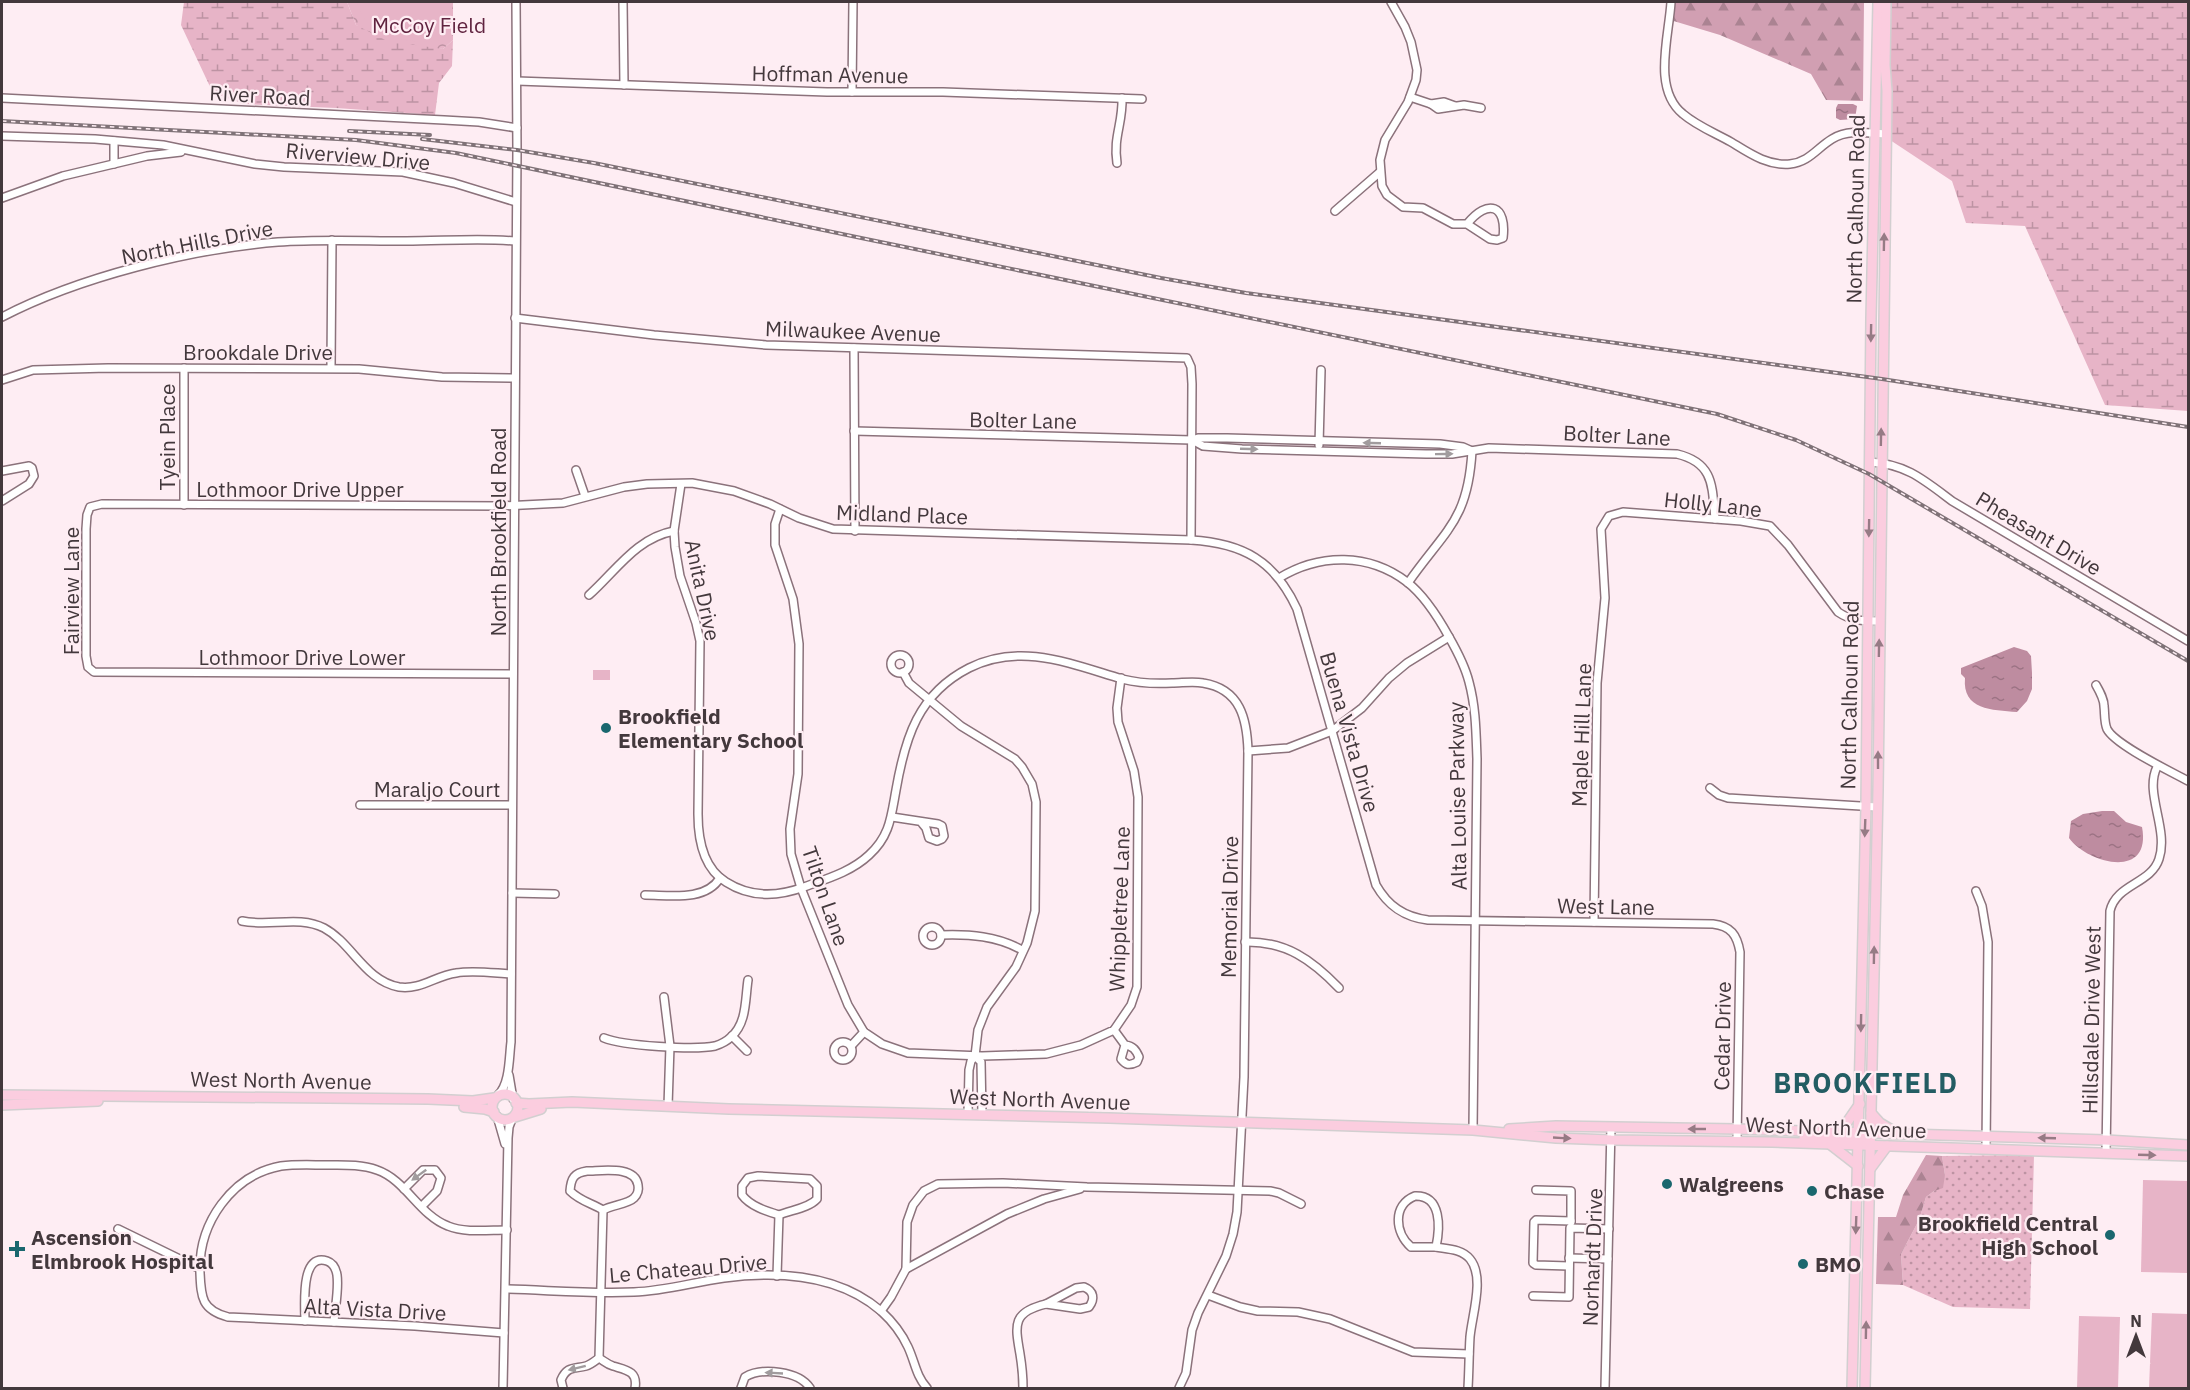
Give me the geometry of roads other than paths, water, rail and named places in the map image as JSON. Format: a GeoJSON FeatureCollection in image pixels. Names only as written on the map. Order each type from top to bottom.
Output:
{"type":"FeatureCollection","features":[{"type":"Feature","properties":{"kind":"main road","name":"North Calhoun Road"},"geometry":{"type":"LineString","coordinates":[[1852,1389],[1866,806],[1874,133],[1878,2]]}},
{"type":"Feature","properties":{"kind":"main road","name":"North Calhoun Road"},"geometry":{"type":"LineString","coordinates":[[1865,1389],[1877,807],[1886,2]]}},
{"type":"Feature","properties":{"kind":"main road","name":"West North Avenue"},"geometry":{"type":"LineString","coordinates":[[2,1095],[473,1101],[496,1096]]}},
{"type":"Feature","properties":{"kind":"main road"},"geometry":{"type":"LineString","coordinates":[[505,1095],[515,1101],[518,1112],[514,1118],[503,1119],[496,1114],[492,1106],[496,1096],[505,1095]]}},
{"type":"Feature","properties":{"kind":"main road","name":"West North Avenue"},"geometry":{"type":"LineString","coordinates":[[2,1105],[124,1100],[149,1096]]}},
{"type":"Feature","properties":{"kind":"main road","name":"West North Avenue"},"geometry":{"type":"LineString","coordinates":[[412,1099],[480,1108],[496,1114]]}},
{"type":"Feature","properties":{"kind":"main road","name":"West North Avenue"},"geometry":{"type":"LineString","coordinates":[[515,1101],[529,1104],[572,1102],[597,1105]]}},
{"type":"Feature","properties":{"kind":"main road"},"geometry":{"type":"LineString","coordinates":[[1839,1132],[1849,1122],[1852,1113],[1860,1104]]}},
{"type":"Feature","properties":{"kind":"main road","name":"West North Avenue"},"geometry":{"type":"LineString","coordinates":[[514,1118],[540,1109],[597,1105],[1478,1130],[1556,1126],[1737,1129],[1839,1132],[1859,1139],[1870,1146],[2188,1156]]}},
{"type":"Feature","properties":{"kind":"main road"},"geometry":{"type":"LineString","coordinates":[[1871,1113],[1881,1123],[1898,1133]]}},
{"type":"Feature","properties":{"kind":"main road","name":"West North Avenue"},"geometry":{"type":"LineString","coordinates":[[1478,1130],[1556,1138],[1832,1145],[1859,1139],[1871,1132],[2188,1145]]}},
{"type":"Feature","properties":{"kind":"main road"},"geometry":{"type":"LineString","coordinates":[[1772,1142],[1807,1138],[1859,1139]]}},
{"type":"Feature","properties":{"kind":"main road"},"geometry":{"type":"LineString","coordinates":[[1832,1145],[1858,1166]]}},
{"type":"Feature","properties":{"kind":"main road"},"geometry":{"type":"LineString","coordinates":[[1869,1171],[1887,1146]]}},
{"type":"Feature","properties":{"kind":"street","name":"North Brookfield Road"},"geometry":{"type":"LineString","coordinates":[[515,1101],[509,1084],[509,1063],[515,505],[516,2]]}},
{"type":"Feature","properties":{"kind":"street"},"geometry":{"type":"LineString","coordinates":[[623,2],[624,85]]}},
{"type":"Feature","properties":{"kind":"street"},"geometry":{"type":"LineString","coordinates":[[852,92],[853,2]]}},
{"type":"Feature","properties":{"kind":"street"},"geometry":{"type":"LineString","coordinates":[[1671,2],[1665,83],[1672,101],[1685,116],[1754,155],[1779,164],[1791,164],[1806,159],[1831,139],[1843,134],[1886,134]]}},
{"type":"Feature","properties":{"kind":"street"},"geometry":{"type":"LineString","coordinates":[[1394,3],[1406,27],[1414,57],[1416,80],[1410,97],[1385,140],[1380,172],[1382,186],[1387,195],[1403,207],[1423,208],[1453,224],[1467,224],[1490,239],[1503,238],[1502,220],[1492,207],[1479,211],[1467,224]]}},
{"type":"Feature","properties":{"kind":"street","name":"Hoffman Avenue"},"geometry":{"type":"LineString","coordinates":[[517,81],[1142,99]]}},
{"type":"Feature","properties":{"kind":"street"},"geometry":{"type":"LineString","coordinates":[[1410,97],[1431,104],[1438,109],[1455,106],[1481,108]]}},
{"type":"Feature","properties":{"kind":"street","name":"River Road"},"geometry":{"type":"LineString","coordinates":[[2,98],[479,122],[517,128]]}},
{"type":"Feature","properties":{"kind":"street"},"geometry":{"type":"LineString","coordinates":[[1117,163],[1115,141],[1122,119],[1122,98]]}},
{"type":"Feature","properties":{"kind":"street","name":"Riverview Drive"},"geometry":{"type":"LineString","coordinates":[[2,136],[114,141],[163,146],[255,164],[412,174],[454,183],[516,202]]}},
{"type":"Feature","properties":{"kind":"street"},"geometry":{"type":"LineString","coordinates":[[114,141],[114,164]]}},
{"type":"Feature","properties":{"kind":"street","name":"Riverview Drive"},"geometry":{"type":"LineString","coordinates":[[2,198],[63,176],[166,153],[195,152]]}},
{"type":"Feature","properties":{"kind":"street"},"geometry":{"type":"LineString","coordinates":[[1335,211],[1347,203],[1380,172]]}},
{"type":"Feature","properties":{"kind":"street"},"geometry":{"type":"LineString","coordinates":[[331,368],[332,240]]}},
{"type":"Feature","properties":{"kind":"street","name":"North Hills Drive"},"geometry":{"type":"LineString","coordinates":[[2,317],[27,304],[75,286],[159,263],[255,245],[332,240],[515,242]]}},
{"type":"Feature","properties":{"kind":"street","name":"Milwaukee Avenue"},"geometry":{"type":"LineString","coordinates":[[515,318],[704,341],[854,348],[1181,357],[1190,362],[1192,440]]}},
{"type":"Feature","properties":{"kind":"street"},"geometry":{"type":"LineString","coordinates":[[854,348],[855,531]]}},
{"type":"Feature","properties":{"kind":"street","name":"Brookdale Drive"},"geometry":{"type":"LineString","coordinates":[[2,380],[24,372],[45,369],[184,368],[331,368],[384,370],[442,377],[515,378]]}},
{"type":"Feature","properties":{"kind":"street","name":"Tyein Place"},"geometry":{"type":"LineString","coordinates":[[184,368],[184,505]]}},
{"type":"Feature","properties":{"kind":"street"},"geometry":{"type":"LineString","coordinates":[[1319,451],[1321,370]]}},
{"type":"Feature","properties":{"kind":"street","name":"Bolter Lane"},"geometry":{"type":"LineString","coordinates":[[854,431],[1440,444],[1463,447],[1472,451]]}},
{"type":"Feature","properties":{"kind":"street"},"geometry":{"type":"LineString","coordinates":[[1191,540],[1192,440]]}},
{"type":"Feature","properties":{"kind":"street","name":"Bolter Lane"},"geometry":{"type":"LineString","coordinates":[[1192,440],[1203,446],[1319,451],[1452,454],[1489,448],[1665,452],[1683,455],[1698,464],[1711,479],[1715,519]]}},
{"type":"Feature","properties":{"kind":"street"},"geometry":{"type":"LineString","coordinates":[[1408,583],[1460,512],[1468,490],[1472,451]]}},
{"type":"Feature","properties":{"kind":"street","name":"Pheasant Drive"},"geometry":{"type":"LineString","coordinates":[[1870,462],[1903,467],[1919,476],[1952,501],[2188,641]]}},
{"type":"Feature","properties":{"kind":"street"},"geometry":{"type":"LineString","coordinates":[[2,471],[29,466],[34,476],[29,484],[2,501]]}},
{"type":"Feature","properties":{"kind":"street"},"geometry":{"type":"LineString","coordinates":[[576,470],[585,496]]}},
{"type":"Feature","properties":{"kind":"street","name":"Midland Place"},"geometry":{"type":"LineString","coordinates":[[515,505],[563,503],[624,487],[647,484],[681,484],[734,490],[827,528],[855,531],[1191,540]]}},
{"type":"Feature","properties":{"kind":"street","name":"Anita Drive"},"geometry":{"type":"LineString","coordinates":[[681,484],[674,531],[680,576],[696,623],[699,641],[698,814],[700,842],[709,863],[720,878]]}},
{"type":"Feature","properties":{"kind":"street","name":"Lothmoor Drive Upper"},"geometry":{"type":"LineString","coordinates":[[88,510],[90,507],[102,504],[515,505]]}},
{"type":"Feature","properties":{"kind":"street","name":"Tilton Lane"},"geometry":{"type":"LineString","coordinates":[[780,509],[775,524],[775,545],[795,610],[799,644],[797,784],[790,837],[793,862],[801,888],[848,1005],[864,1032],[882,1044],[908,1053],[975,1056]]}},
{"type":"Feature","properties":{"kind":"street","name":"Fairview Lane"},"geometry":{"type":"LineString","coordinates":[[88,510],[86,656],[88,667],[91,670]]}},
{"type":"Feature","properties":{"kind":"street","name":"Holly Lane"},"geometry":{"type":"LineString","coordinates":[[1603,549],[1603,525],[1609,516],[1618,512],[1715,519],[1770,526],[1788,545],[1838,612],[1847,618],[1879,621]]}},
{"type":"Feature","properties":{"kind":"street"},"geometry":{"type":"LineString","coordinates":[[589,595],[635,549],[654,538],[674,531]]}},
{"type":"Feature","properties":{"kind":"street","name":"Buena Vista Drive"},"geometry":{"type":"LineString","coordinates":[[1191,540],[1226,544],[1262,562],[1279,578],[1292,598],[1301,619],[1372,873],[1382,896],[1396,910],[1415,917],[1476,920]]}},
{"type":"Feature","properties":{"kind":"street","name":"Maple Hill Lane"},"geometry":{"type":"LineString","coordinates":[[1594,922],[1597,700],[1605,598],[1603,549]]}},
{"type":"Feature","properties":{"kind":"street","name":"Alta Louise Parkway"},"geometry":{"type":"LineString","coordinates":[[1279,578],[1318,561],[1347,559],[1376,565],[1408,583],[1436,615],[1465,669],[1475,710],[1477,759],[1478,1130]]}},
{"type":"Feature","properties":{"kind":"street"},"geometry":{"type":"LineString","coordinates":[[1248,752],[1288,748],[1332,731],[1362,708],[1389,678],[1407,663],[1449,637]]}},
{"type":"Feature","properties":{"kind":"street"},"geometry":{"type":"LineString","coordinates":[[645,895],[687,896],[702,892],[720,878],[741,890],[775,895],[833,876],[861,862],[881,840],[892,817],[905,742],[918,716],[939,689],[958,674],[986,661],[1024,655],[1048,657],[1121,678]]}},
{"type":"Feature","properties":{"kind":"street","name":"Lothmoor Drive Lower"},"geometry":{"type":"LineString","coordinates":[[91,670],[108,674],[513,674]]}},
{"type":"Feature","properties":{"kind":"street"},"geometry":{"type":"LineString","coordinates":[[903,672],[909,683],[971,733],[1015,759],[1032,784],[1036,814],[1035,911],[1030,936],[1016,967],[985,1011],[978,1030],[975,1056],[969,1070],[968,1114]]}},
{"type":"Feature","properties":{"kind":"street","name":"Memorial Drive"},"geometry":{"type":"LineString","coordinates":[[1121,678],[1154,683],[1204,683],[1217,687],[1230,696],[1244,715],[1248,752],[1242,1124]]}},
{"type":"Feature","properties":{"kind":"street","name":"Whippletree Lane"},"geometry":{"type":"LineString","coordinates":[[1114,1030],[1134,999],[1137,978],[1138,797],[1134,771],[1118,722],[1117,708],[1121,678]]}},
{"type":"Feature","properties":{"kind":"street"},"geometry":{"type":"LineString","coordinates":[[2096,685],[2103,698],[2108,732],[2157,767],[2174,773],[2188,782]]}},
{"type":"Feature","properties":{"kind":"street","name":"Hillsdale Drive West"},"geometry":{"type":"LineString","coordinates":[[2106,1153],[2110,911],[2114,899],[2148,875],[2158,862],[2162,847],[2161,828],[2153,784],[2157,767]]}},
{"type":"Feature","properties":{"kind":"street"},"geometry":{"type":"LineString","coordinates":[[1710,788],[1728,798],[1877,807]]}},
{"type":"Feature","properties":{"kind":"street","name":"Maraljo Court"},"geometry":{"type":"LineString","coordinates":[[360,805],[512,806]]}},
{"type":"Feature","properties":{"kind":"street"},"geometry":{"type":"LineString","coordinates":[[892,817],[921,822]]}},
{"type":"Feature","properties":{"kind":"street"},"geometry":{"type":"LineString","coordinates":[[1976,891],[1982,906],[1988,942],[1986,1149]]}},
{"type":"Feature","properties":{"kind":"street"},"geometry":{"type":"LineString","coordinates":[[512,893],[555,894]]}},
{"type":"Feature","properties":{"kind":"street","name":"West Lane"},"geometry":{"type":"LineString","coordinates":[[1476,920],[1713,924],[1725,926],[1734,932]]}},
{"type":"Feature","properties":{"kind":"street"},"geometry":{"type":"LineString","coordinates":[[242,921],[299,922],[316,925],[335,936],[376,977],[400,987],[422,986],[455,973],[511,974]]}},
{"type":"Feature","properties":{"kind":"street","name":"Cedar Drive"},"geometry":{"type":"LineString","coordinates":[[1734,932],[1740,952],[1737,1142]]}},
{"type":"Feature","properties":{"kind":"street"},"geometry":{"type":"LineString","coordinates":[[941,935],[979,935],[999,940],[1022,950]]}},
{"type":"Feature","properties":{"kind":"street"},"geometry":{"type":"LineString","coordinates":[[1245,942],[1271,944],[1296,952],[1320,969],[1339,988]]}},
{"type":"Feature","properties":{"kind":"street"},"geometry":{"type":"LineString","coordinates":[[604,1038],[623,1043],[715,1046],[732,1036],[742,1022],[748,981]]}},
{"type":"Feature","properties":{"kind":"street"},"geometry":{"type":"LineString","coordinates":[[664,997],[670,1046],[668,1106]]}},
{"type":"Feature","properties":{"kind":"street"},"geometry":{"type":"LineString","coordinates":[[975,1056],[1046,1054],[1081,1045],[1114,1030],[1125,1045]]}},
{"type":"Feature","properties":{"kind":"street"},"geometry":{"type":"LineString","coordinates":[[851,1046],[864,1032]]}},
{"type":"Feature","properties":{"kind":"street"},"geometry":{"type":"LineString","coordinates":[[732,1036],[747,1051]]}},
{"type":"Feature","properties":{"kind":"street"},"geometry":{"type":"LineString","coordinates":[[975,1056],[981,1062],[982,1115]]}},
{"type":"Feature","properties":{"kind":"street","name":"North Brookfield Road"},"geometry":{"type":"LineString","coordinates":[[496,1096],[503,1088],[509,1063]]}},
{"type":"Feature","properties":{"kind":"street"},"geometry":{"type":"LineString","coordinates":[[496,1114],[508,1158]]}},
{"type":"Feature","properties":{"kind":"street"},"geometry":{"type":"LineString","coordinates":[[503,1389],[509,1127],[514,1118]]}},
{"type":"Feature","properties":{"kind":"street"},"geometry":{"type":"LineString","coordinates":[[1179,1389],[1186,1373],[1192,1330],[1226,1256],[1233,1234],[1239,1190],[1242,1124]]}},
{"type":"Feature","properties":{"kind":"street","name":"Norhardt Drive"},"geometry":{"type":"LineString","coordinates":[[1605,1389],[1611,1127]]}},
{"type":"Feature","properties":{"kind":"street"},"geometry":{"type":"LineString","coordinates":[[118,1229],[200,1269],[205,1237],[216,1212],[227,1196],[240,1185],[266,1170],[300,1165],[362,1166],[380,1171],[404,1189],[434,1219],[451,1227],[507,1230]]}},
{"type":"Feature","properties":{"kind":"street"},"geometry":{"type":"LineString","coordinates":[[404,1189],[423,1170],[435,1170],[441,1178],[440,1186],[422,1206]]}},
{"type":"Feature","properties":{"kind":"street"},"geometry":{"type":"LineString","coordinates":[[587,1171],[629,1172],[637,1180],[639,1188],[634,1198],[613,1204],[603,1210],[592,1203],[578,1199],[570,1191],[571,1179],[577,1173],[587,1171]]}},
{"type":"Feature","properties":{"kind":"street"},"geometry":{"type":"LineString","coordinates":[[758,1176],[801,1177],[815,1183],[818,1194],[814,1202],[779,1215],[748,1203],[742,1196],[748,1178],[758,1176]]}},
{"type":"Feature","properties":{"kind":"street"},"geometry":{"type":"LineString","coordinates":[[881,1311],[906,1269],[909,1213],[918,1197],[930,1186],[956,1182],[1239,1190],[1279,1193],[1301,1204]]}},
{"type":"Feature","properties":{"kind":"street"},"geometry":{"type":"LineString","coordinates":[[906,1269],[1007,1214],[1044,1198],[1087,1187]]}},
{"type":"Feature","properties":{"kind":"street"},"geometry":{"type":"LineString","coordinates":[[1533,1296],[1569,1297],[1571,1273],[1569,1258],[1571,1191],[1536,1190]]}},
{"type":"Feature","properties":{"kind":"street"},"geometry":{"type":"LineString","coordinates":[[1436,1247],[1438,1220],[1435,1204],[1422,1196],[1408,1198],[1400,1211],[1401,1239],[1411,1247],[1436,1247],[1462,1252],[1475,1266],[1477,1292],[1469,1354],[1468,1389]]}},
{"type":"Feature","properties":{"kind":"street"},"geometry":{"type":"LineString","coordinates":[[599,1358],[603,1210]]}},
{"type":"Feature","properties":{"kind":"street"},"geometry":{"type":"LineString","coordinates":[[777,1276],[779,1215]]}},
{"type":"Feature","properties":{"kind":"street"},"geometry":{"type":"LineString","coordinates":[[1569,1266],[1533,1263],[1534,1222],[1536,1220],[1609,1229]]}},
{"type":"Feature","properties":{"kind":"street"},"geometry":{"type":"LineString","coordinates":[[1569,1258],[1608,1259]]}},
{"type":"Feature","properties":{"kind":"street"},"geometry":{"type":"LineString","coordinates":[[305,1321],[306,1276],[309,1266],[316,1261],[325,1260],[333,1264],[337,1274],[334,1322]]}},
{"type":"Feature","properties":{"kind":"street","name":"Alta Vista Drive"},"geometry":{"type":"LineString","coordinates":[[200,1269],[201,1296],[207,1307],[216,1314],[243,1318],[504,1334]]}},
{"type":"Feature","properties":{"kind":"street","name":"Le Chateau Drive"},"geometry":{"type":"LineString","coordinates":[[506,1289],[601,1292],[661,1290],[726,1278],[777,1276],[809,1278],[837,1285],[853,1292],[881,1311],[904,1340],[917,1373],[927,1389]]}},
{"type":"Feature","properties":{"kind":"street"},"geometry":{"type":"LineString","coordinates":[[1023,1389],[1016,1326],[1022,1314],[1034,1306],[1046,1304],[1057,1307],[1085,1308],[1092,1303],[1093,1294],[1087,1288],[1080,1287],[1055,1297],[1046,1304]]}},
{"type":"Feature","properties":{"kind":"street"},"geometry":{"type":"LineString","coordinates":[[1208,1295],[1258,1311],[1298,1312],[1330,1319],[1413,1352],[1469,1354]]}},
{"type":"Feature","properties":{"kind":"street"},"geometry":{"type":"LineString","coordinates":[[563,1389],[561,1380],[566,1371],[586,1366],[599,1358]]}},
{"type":"Feature","properties":{"kind":"street"},"geometry":{"type":"LineString","coordinates":[[599,1358],[612,1366],[632,1373],[635,1379],[635,1389]]}},
{"type":"Feature","properties":{"kind":"street"},"geometry":{"type":"LineString","coordinates":[[741,1389],[746,1377],[750,1374],[764,1373],[796,1376],[810,1389]]}},
{"type":"Feature","properties":{"kind":"water"},"geometry":{"type":"Polygon","coordinates":[[[1838,104],[1857,106],[1855,119],[1836,118],[1838,104]]]}},
{"type":"Feature","properties":{"kind":"water"},"geometry":{"type":"Polygon","coordinates":[[[2014,647],[2027,651],[2031,656],[2032,689],[2027,701],[2017,712],[1989,709],[1974,702],[1968,697],[1961,668],[2014,647]]]}},
{"type":"Feature","properties":{"kind":"water"},"geometry":{"type":"Polygon","coordinates":[[[2114,811],[2126,822],[2142,827],[2143,844],[2137,855],[2128,861],[2103,860],[2090,855],[2069,838],[2071,821],[2083,814],[2114,811]]]}},
{"type":"Feature","properties":{"kind":"railway"},"geometry":{"type":"LineString","coordinates":[[2,121],[356,140],[456,153],[1717,414],[1796,440],[1869,474],[2188,661]]}},
{"type":"Feature","properties":{"kind":"railway"},"geometry":{"type":"LineString","coordinates":[[349,131],[430,135]]}},
{"type":"Feature","properties":{"kind":"railway"},"geometry":{"type":"LineString","coordinates":[[422,139],[517,150],[594,163],[1161,278],[1246,293],[1882,379],[2188,427]]}},
{"type":"Feature","properties":{"kind":"place","name":"Brookfield Elementary School"},"geometry":{"type":"Point","coordinates":[606,728]}},
{"type":"Feature","properties":{"kind":"place","name":"Walgreens"},"geometry":{"type":"Point","coordinates":[1667,1184]}},
{"type":"Feature","properties":{"kind":"place","name":"Chase"},"geometry":{"type":"Point","coordinates":[1812,1191]}},
{"type":"Feature","properties":{"kind":"place","name":"Brookfield Central High School"},"geometry":{"type":"Point","coordinates":[2110,1235]}},
{"type":"Feature","properties":{"kind":"place","name":"Ascension Elmbrook Hospital"},"geometry":{"type":"Point","coordinates":[17,1249]}},
{"type":"Feature","properties":{"kind":"place","name":"BMO"},"geometry":{"type":"Point","coordinates":[1803,1264]}},
{"type":"Feature","properties":{"kind":"district","name":"BROOKFIELD"},"geometry":{"type":"Point","coordinates":[1866,1082]}},
{"type":"Feature","properties":{"kind":"park label","name":"McCoy Field"},"geometry":{"type":"Point","coordinates":[429,25]}}]}
